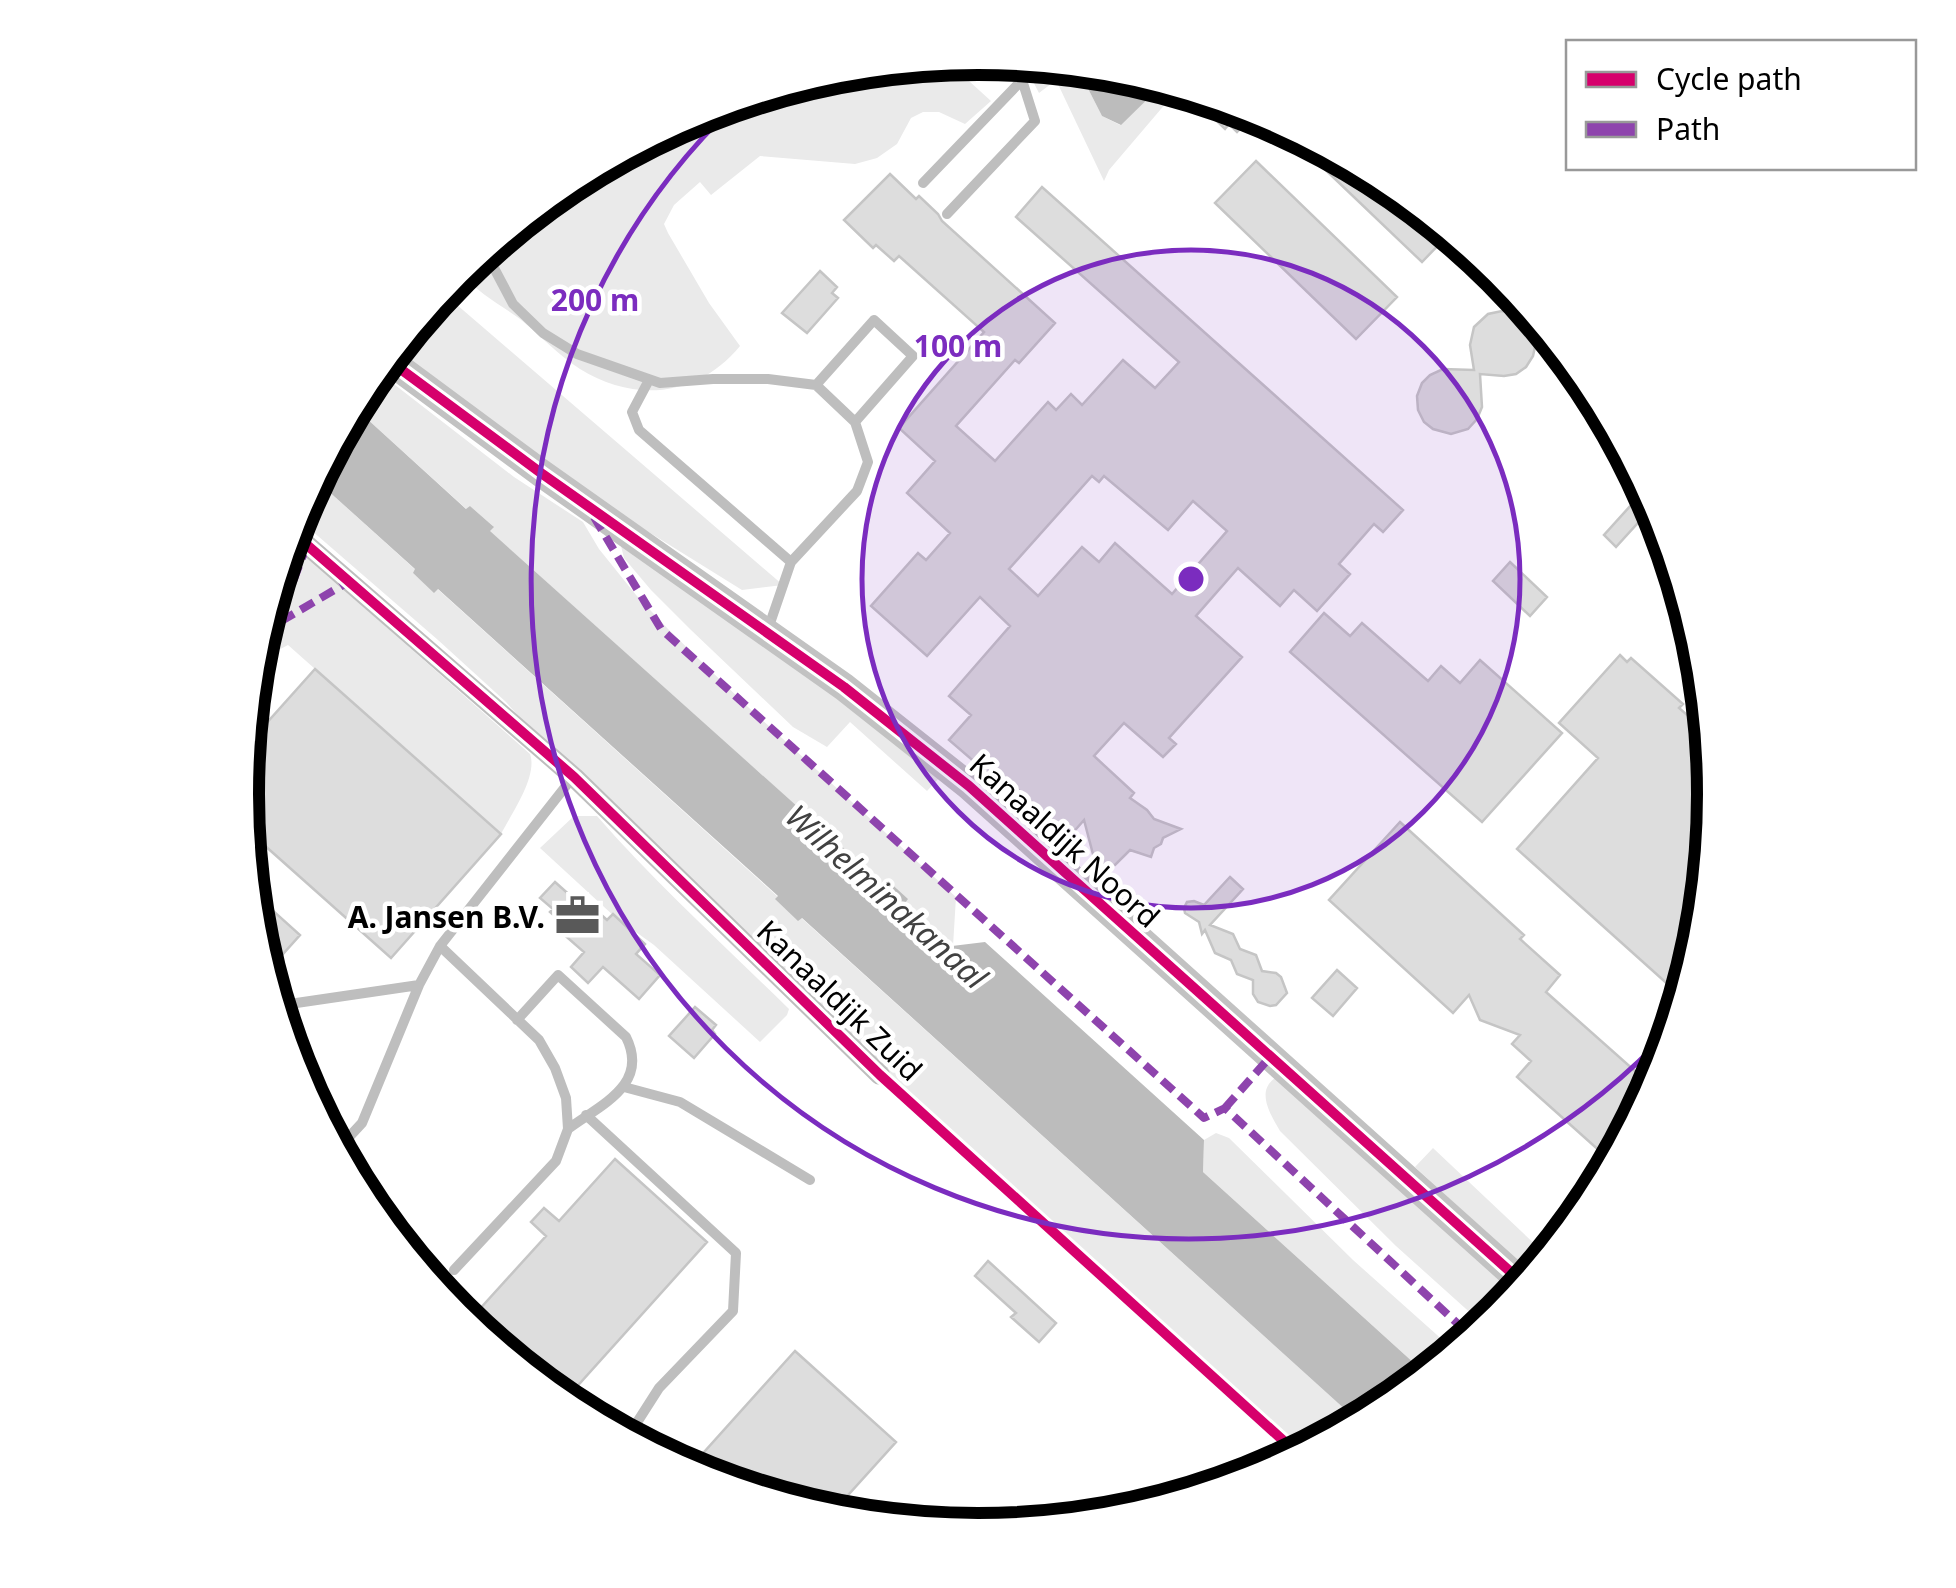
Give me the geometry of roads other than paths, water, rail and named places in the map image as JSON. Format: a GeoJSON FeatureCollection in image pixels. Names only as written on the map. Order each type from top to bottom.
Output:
{"type":"FeatureCollection","features":[{"type":"Feature","properties":{"kind":"street","name":"Kanaaldijk Noord"},"geometry":{"type":"LineString","coordinates":[[399,368],[844,687],[968,786],[1513,1274]]}},
{"type":"Feature","properties":{"kind":"street","name":"Kanaaldijk Zuid"},"geometry":{"type":"LineString","coordinates":[[305,543],[574,777],[880,1075]]}},
{"type":"Feature","properties":{"kind":"lane"},"geometry":{"type":"LineString","coordinates":[[948,214],[1035,121],[1020,77]]}},
{"type":"Feature","properties":{"kind":"lane"},"geometry":{"type":"LineString","coordinates":[[923,183],[1022,80]]}},
{"type":"Feature","properties":{"kind":"lane"},"geometry":{"type":"LineString","coordinates":[[493,264],[514,304],[543,332],[577,354],[660,384],[768,378],[816,384],[856,422],[868,462],[856,490],[791,562],[766,632]]}},
{"type":"Feature","properties":{"kind":"lane"},"geometry":{"type":"LineString","coordinates":[[816,384],[874,320],[913,356],[856,422]]}},
{"type":"Feature","properties":{"kind":"lane"},"geometry":{"type":"LineString","coordinates":[[649,380],[632,412],[639,430],[791,562]]}},
{"type":"Feature","properties":{"kind":"lane"},"geometry":{"type":"LineString","coordinates":[[347,1139],[362,1123],[419,985],[440,946],[574,777]]}},
{"type":"Feature","properties":{"kind":"lane"},"geometry":{"type":"LineString","coordinates":[[440,946],[539,1040],[566,1098],[568,1129],[556,1161],[454,1270]]}},
{"type":"Feature","properties":{"kind":"lane"},"geometry":{"type":"LineString","coordinates":[[517,1020],[558,975],[626,1037],[632,1049],[631,1075],[624,1087],[568,1129]]}},
{"type":"Feature","properties":{"kind":"lane"},"geometry":{"type":"LineString","coordinates":[[290,1004],[419,985]]}},
{"type":"Feature","properties":{"kind":"lane"},"geometry":{"type":"LineString","coordinates":[[624,1087],[680,1102],[810,1180]]}},
{"type":"Feature","properties":{"kind":"lane"},"geometry":{"type":"LineString","coordinates":[[586,1115],[736,1253],[733,1311],[659,1388],[635,1426]]}},
{"type":"Feature","properties":{"kind":"water"},"geometry":{"type":"Polygon","coordinates":[[[1085,83],[1151,96],[1121,125],[1102,116],[1085,83]]]}},
{"type":"Feature","properties":{"kind":"water","name":"Wilhelminakanaal"},"geometry":{"type":"Polygon","coordinates":[[[366,418],[466,509],[470,506],[494,527],[490,531],[886,886],[886,879],[908,899],[905,903],[952,946],[985,942],[1204,1140],[1203,1172],[1415,1364],[1347,1411],[802,918],[798,921],[775,899],[778,896],[438,589],[434,593],[413,573],[415,569],[327,490],[366,418]]]}},
{"type":"Feature","properties":{"kind":"place","name":"A. Jansen B.V."},"geometry":{"type":"Point","coordinates":[578,916]}}]}
